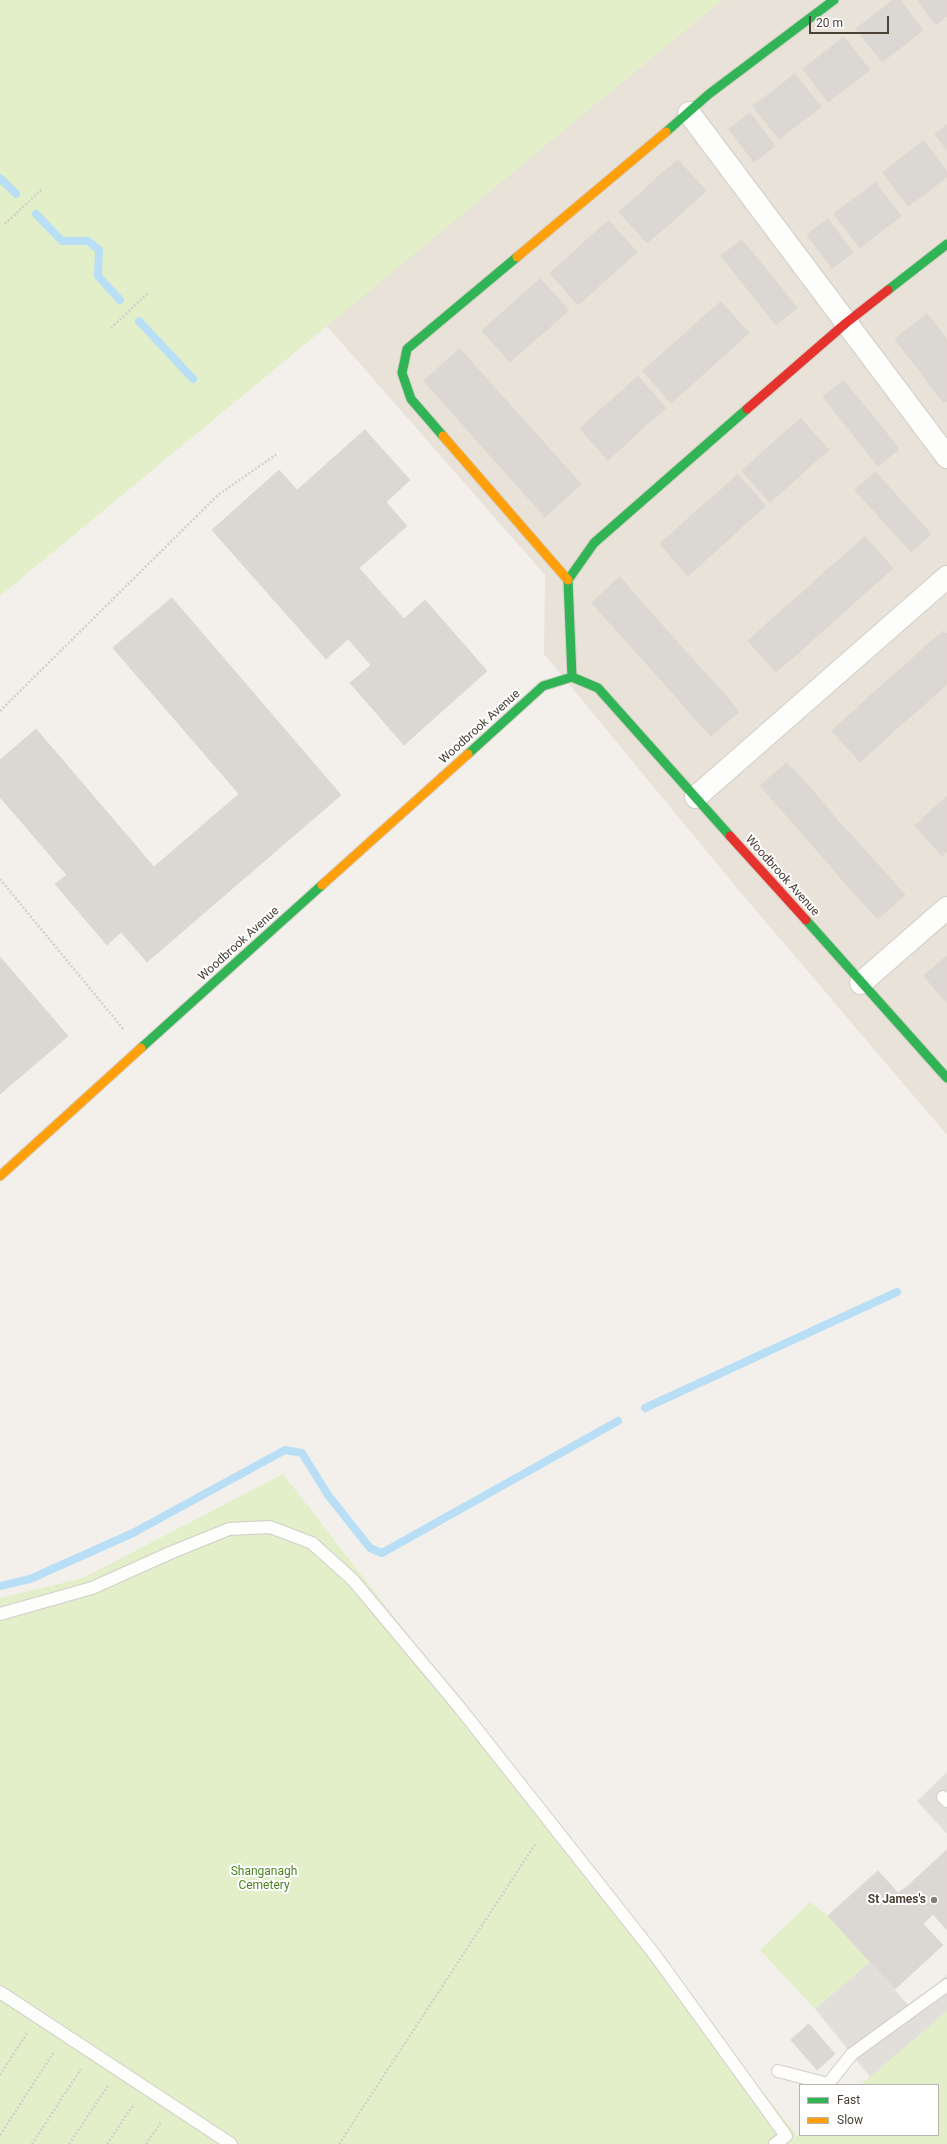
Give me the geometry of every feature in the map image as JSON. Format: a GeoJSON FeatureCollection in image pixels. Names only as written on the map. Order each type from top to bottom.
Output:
{"type":"FeatureCollection","features":[{"type":"Feature","properties":{"kind":"street"},"geometry":{"type":"LineString","coordinates":[[568,580],[411,399],[402,373],[407,349],[689,113],[709,94],[834,0]]}},
{"type":"Feature","properties":{"kind":"street"},"geometry":{"type":"LineString","coordinates":[[689,113],[947,456]]}},
{"type":"Feature","properties":{"kind":"street"},"geometry":{"type":"LineString","coordinates":[[572,677],[568,580],[594,543],[846,323],[947,244]]}},
{"type":"Feature","properties":{"kind":"street"},"geometry":{"type":"LineString","coordinates":[[696,797],[947,577]]}},
{"type":"Feature","properties":{"kind":"street","name":"Woodbrook Avenue"},"geometry":{"type":"LineString","coordinates":[[0,1176],[543,686],[572,677],[598,688],[947,1078]]}},
{"type":"Feature","properties":{"kind":"street"},"geometry":{"type":"LineString","coordinates":[[861,983],[947,908]]}},
{"type":"Feature","properties":{"kind":"lane"},"geometry":{"type":"LineString","coordinates":[[0,1614],[92,1588],[170,1553],[229,1529],[270,1527],[312,1543],[353,1580],[444,1690],[655,1955],[786,2136],[775,2144]]}},
{"type":"Feature","properties":{"kind":"lane"},"geometry":{"type":"LineString","coordinates":[[778,2071],[828,2084],[852,2054],[947,1985]]}},
{"type":"Feature","properties":{"kind":"lane"},"geometry":{"type":"LineString","coordinates":[[0,1992],[231,2144]]}},
{"type":"Feature","properties":{"kind":"path"},"geometry":{"type":"LineString","coordinates":[[5,224],[42,189]]}},
{"type":"Feature","properties":{"kind":"path"},"geometry":{"type":"LineString","coordinates":[[110,328],[148,292]]}},
{"type":"Feature","properties":{"kind":"path"},"geometry":{"type":"LineString","coordinates":[[0,711],[218,495],[277,454]]}},
{"type":"Feature","properties":{"kind":"path"},"geometry":{"type":"LineString","coordinates":[[0,879],[128,1035],[137,1052]]}},
{"type":"Feature","properties":{"kind":"path"},"geometry":{"type":"LineString","coordinates":[[339,2144],[536,1843]]}},
{"type":"Feature","properties":{"kind":"path"},"geometry":{"type":"LineString","coordinates":[[0,2075],[37,2017]]}},
{"type":"Feature","properties":{"kind":"path"},"geometry":{"type":"LineString","coordinates":[[0,2135],[65,2035]]}},
{"type":"Feature","properties":{"kind":"path"},"geometry":{"type":"LineString","coordinates":[[32,2144],[92,2053]]}},
{"type":"Feature","properties":{"kind":"path"},"geometry":{"type":"LineString","coordinates":[[69,2144],[118,2070]]}},
{"type":"Feature","properties":{"kind":"path"},"geometry":{"type":"LineString","coordinates":[[108,2144],[145,2088]]}},
{"type":"Feature","properties":{"kind":"path"},"geometry":{"type":"LineString","coordinates":[[146,2144],[172,2105]]}},
{"type":"Feature","properties":{"kind":"shaded area"},"geometry":{"type":"Polygon","coordinates":[[[722,0],[947,0],[947,1135],[736,887],[544,654],[545,575],[326,325],[722,0]]]}},
{"type":"Feature","properties":{"kind":"shaded area"},"geometry":{"type":"Polygon","coordinates":[[[947,1772],[947,1834],[917,1801],[947,1772]]]}},
{"type":"Feature","properties":{"kind":"shaded area"},"geometry":{"type":"Polygon","coordinates":[[[870,1962],[911,2008],[947,1975],[947,2011],[870,2077],[815,2009],[870,1962]]]}},
{"type":"Feature","properties":{"kind":"green space"},"geometry":{"type":"Polygon","coordinates":[[[0,0],[722,0],[0,596],[0,0]]]}},
{"type":"Feature","properties":{"kind":"green space","name":"Shanganagh Cemetery"},"geometry":{"type":"Polygon","coordinates":[[[283,1474],[798,2137],[939,2136],[939,2084],[861,2084],[947,2011],[947,2144],[0,2144],[0,1598],[83,1578],[283,1474]]]}},
{"type":"Feature","properties":{"kind":"green space"},"geometry":{"type":"Polygon","coordinates":[[[810,1902],[828,1916],[870,1962],[815,2009],[760,1950],[810,1902]]]}},
{"type":"Feature","properties":{"kind":"building"},"geometry":{"type":"Polygon","coordinates":[[[894,0],[900,0],[923,30],[903,46],[877,13],[894,0]]]}},
{"type":"Feature","properties":{"kind":"building"},"geometry":{"type":"Polygon","coordinates":[[[918,0],[947,0],[947,16],[936,25],[918,0]]]}},
{"type":"Feature","properties":{"kind":"building"},"geometry":{"type":"Polygon","coordinates":[[[877,13],[903,46],[882,62],[856,29],[877,13]]]}},
{"type":"Feature","properties":{"kind":"building"},"geometry":{"type":"Polygon","coordinates":[[[844,37],[870,70],[849,86],[824,53],[844,37]]]}},
{"type":"Feature","properties":{"kind":"building"},"geometry":{"type":"Polygon","coordinates":[[[824,53],[849,86],[828,102],[803,69],[824,53]]]}},
{"type":"Feature","properties":{"kind":"building"},"geometry":{"type":"Polygon","coordinates":[[[795,74],[821,107],[800,123],[775,90],[795,74]]]}},
{"type":"Feature","properties":{"kind":"building"},"geometry":{"type":"Polygon","coordinates":[[[775,90],[800,123],[779,139],[753,106],[775,90]]]}},
{"type":"Feature","properties":{"kind":"building"},"geometry":{"type":"Polygon","coordinates":[[[750,113],[775,146],[754,162],[729,129],[750,113]]]}},
{"type":"Feature","properties":{"kind":"building"},"geometry":{"type":"Polygon","coordinates":[[[947,125],[947,150],[935,134],[947,125]]]}},
{"type":"Feature","properties":{"kind":"building"},"geometry":{"type":"Polygon","coordinates":[[[924,141],[947,172],[947,177],[929,191],[903,157],[924,141]]]}},
{"type":"Feature","properties":{"kind":"building"},"geometry":{"type":"Polygon","coordinates":[[[903,157],[929,191],[908,206],[883,173],[903,157]]]}},
{"type":"Feature","properties":{"kind":"building"},"geometry":{"type":"Polygon","coordinates":[[[678,160],[706,191],[686,209],[658,177],[678,160]]]}},
{"type":"Feature","properties":{"kind":"building"},"geometry":{"type":"Polygon","coordinates":[[[658,177],[686,209],[667,226],[639,195],[658,177]]]}},
{"type":"Feature","properties":{"kind":"building"},"geometry":{"type":"Polygon","coordinates":[[[876,183],[901,216],[880,232],[855,198],[876,183]]]}},
{"type":"Feature","properties":{"kind":"building"},"geometry":{"type":"Polygon","coordinates":[[[639,195],[667,226],[647,243],[619,212],[639,195]]]}},
{"type":"Feature","properties":{"kind":"building"},"geometry":{"type":"Polygon","coordinates":[[[855,198],[880,232],[860,248],[834,214],[855,198]]]}},
{"type":"Feature","properties":{"kind":"building"},"geometry":{"type":"Polygon","coordinates":[[[828,219],[853,253],[832,268],[807,235],[828,219]]]}},
{"type":"Feature","properties":{"kind":"building"},"geometry":{"type":"Polygon","coordinates":[[[609,221],[637,252],[617,270],[589,238],[609,221]]]}},
{"type":"Feature","properties":{"kind":"building"},"geometry":{"type":"Polygon","coordinates":[[[589,238],[617,270],[598,287],[570,256],[589,238]]]}},
{"type":"Feature","properties":{"kind":"building"},"geometry":{"type":"Polygon","coordinates":[[[742,240],[770,274],[749,291],[721,256],[742,240]]]}},
{"type":"Feature","properties":{"kind":"building"},"geometry":{"type":"Polygon","coordinates":[[[570,256],[598,287],[578,305],[550,273],[570,256]]]}},
{"type":"Feature","properties":{"kind":"building"},"geometry":{"type":"Polygon","coordinates":[[[770,274],[797,308],[776,325],[749,291],[770,274]]]}},
{"type":"Feature","properties":{"kind":"building"},"geometry":{"type":"Polygon","coordinates":[[[540,279],[569,310],[549,328],[521,296],[540,279]]]}},
{"type":"Feature","properties":{"kind":"building"},"geometry":{"type":"Polygon","coordinates":[[[521,296],[549,328],[529,345],[502,313],[521,296]]]}},
{"type":"Feature","properties":{"kind":"building"},"geometry":{"type":"Polygon","coordinates":[[[721,302],[749,333],[729,351],[701,319],[721,302]]]}},
{"type":"Feature","properties":{"kind":"building"},"geometry":{"type":"Polygon","coordinates":[[[502,313],[529,345],[510,362],[482,331],[502,313]]]}},
{"type":"Feature","properties":{"kind":"building"},"geometry":{"type":"Polygon","coordinates":[[[927,314],[939,329],[906,354],[895,339],[927,314]]]}},
{"type":"Feature","properties":{"kind":"building"},"geometry":{"type":"Polygon","coordinates":[[[701,319],[729,351],[710,368],[682,337],[701,319]]]}},
{"type":"Feature","properties":{"kind":"building"},"geometry":{"type":"Polygon","coordinates":[[[939,329],[947,340],[947,350],[920,371],[906,354],[939,329]]]}},
{"type":"Feature","properties":{"kind":"building"},"geometry":{"type":"Polygon","coordinates":[[[682,337],[710,368],[690,386],[662,354],[682,337]]]}},
{"type":"Feature","properties":{"kind":"building"},"geometry":{"type":"Polygon","coordinates":[[[460,349],[581,484],[545,517],[424,381],[460,349]]]}},
{"type":"Feature","properties":{"kind":"building"},"geometry":{"type":"Polygon","coordinates":[[[947,350],[947,375],[931,387],[920,371],[947,350]]]}},
{"type":"Feature","properties":{"kind":"building"},"geometry":{"type":"Polygon","coordinates":[[[662,354],[690,386],[671,403],[643,371],[662,354]]]}},
{"type":"Feature","properties":{"kind":"building"},"geometry":{"type":"Polygon","coordinates":[[[947,375],[947,401],[944,403],[931,387],[947,375]]]}},
{"type":"Feature","properties":{"kind":"building"},"geometry":{"type":"Polygon","coordinates":[[[638,376],[666,408],[646,425],[619,394],[638,376]]]}},
{"type":"Feature","properties":{"kind":"building"},"geometry":{"type":"Polygon","coordinates":[[[844,381],[872,415],[851,432],[823,397],[844,381]]]}},
{"type":"Feature","properties":{"kind":"building"},"geometry":{"type":"Polygon","coordinates":[[[619,394],[646,425],[627,443],[599,411],[619,394]]]}},
{"type":"Feature","properties":{"kind":"building"},"geometry":{"type":"Polygon","coordinates":[[[599,411],[627,443],[608,460],[580,429],[599,411]]]}},
{"type":"Feature","properties":{"kind":"building"},"geometry":{"type":"Polygon","coordinates":[[[872,415],[899,449],[878,466],[851,432],[872,415]]]}},
{"type":"Feature","properties":{"kind":"building"},"geometry":{"type":"Polygon","coordinates":[[[801,419],[829,450],[809,467],[781,436],[801,419]]]}},
{"type":"Feature","properties":{"kind":"building"},"geometry":{"type":"Polygon","coordinates":[[[365,430],[410,480],[386,502],[407,526],[359,568],[404,619],[425,600],[487,671],[404,745],[350,683],[371,665],[348,639],[326,659],[212,530],[279,470],[297,490],[365,430]]]}},
{"type":"Feature","properties":{"kind":"building"},"geometry":{"type":"Polygon","coordinates":[[[781,436],[809,467],[790,485],[762,453],[781,436]]]}},
{"type":"Feature","properties":{"kind":"building"},"geometry":{"type":"Polygon","coordinates":[[[762,453],[790,485],[770,502],[742,471],[762,453]]]}},
{"type":"Feature","properties":{"kind":"building"},"geometry":{"type":"Polygon","coordinates":[[[876,472],[903,503],[883,521],[855,490],[876,472]]]}},
{"type":"Feature","properties":{"kind":"building"},"geometry":{"type":"Polygon","coordinates":[[[738,475],[766,506],[746,523],[719,492],[738,475]]]}},
{"type":"Feature","properties":{"kind":"building"},"geometry":{"type":"Polygon","coordinates":[[[719,492],[746,523],[727,541],[699,509],[719,492]]]}},
{"type":"Feature","properties":{"kind":"building"},"geometry":{"type":"Polygon","coordinates":[[[903,503],[931,534],[911,552],[883,521],[903,503]]]}},
{"type":"Feature","properties":{"kind":"building"},"geometry":{"type":"Polygon","coordinates":[[[699,509],[727,541],[708,558],[679,527],[699,509]]]}},
{"type":"Feature","properties":{"kind":"building"},"geometry":{"type":"Polygon","coordinates":[[[679,527],[708,558],[688,576],[660,544],[679,527]]]}},
{"type":"Feature","properties":{"kind":"building"},"geometry":{"type":"Polygon","coordinates":[[[865,537],[893,568],[874,585],[846,554],[865,537]]]}},
{"type":"Feature","properties":{"kind":"building"},"geometry":{"type":"Polygon","coordinates":[[[846,554],[874,585],[854,603],[826,571],[846,554]]]}},
{"type":"Feature","properties":{"kind":"building"},"geometry":{"type":"Polygon","coordinates":[[[826,571],[854,603],[835,620],[807,589],[826,571]]]}},
{"type":"Feature","properties":{"kind":"building"},"geometry":{"type":"Polygon","coordinates":[[[620,577],[637,597],[609,622],[592,603],[620,577]]]}},
{"type":"Feature","properties":{"kind":"building"},"geometry":{"type":"Polygon","coordinates":[[[807,589],[835,620],[815,638],[787,606],[807,589]]]}},
{"type":"Feature","properties":{"kind":"building"},"geometry":{"type":"Polygon","coordinates":[[[637,597],[654,616],[626,641],[609,622],[637,597]]]}},
{"type":"Feature","properties":{"kind":"building"},"geometry":{"type":"Polygon","coordinates":[[[172,598],[341,795],[147,962],[121,932],[107,945],[55,884],[67,875],[0,797],[0,760],[36,729],[154,867],[239,794],[113,648],[172,598]]]}},
{"type":"Feature","properties":{"kind":"building"},"geometry":{"type":"Polygon","coordinates":[[[787,606],[815,638],[796,655],[768,623],[787,606]]]}},
{"type":"Feature","properties":{"kind":"building"},"geometry":{"type":"Polygon","coordinates":[[[654,616],[671,635],[643,660],[626,641],[654,616]]]}},
{"type":"Feature","properties":{"kind":"building"},"geometry":{"type":"Polygon","coordinates":[[[768,623],[796,655],[776,672],[748,641],[768,623]]]}},
{"type":"Feature","properties":{"kind":"building"},"geometry":{"type":"Polygon","coordinates":[[[944,631],[947,634],[947,671],[925,647],[944,631]]]}},
{"type":"Feature","properties":{"kind":"building"},"geometry":{"type":"Polygon","coordinates":[[[671,635],[688,654],[660,679],[643,660],[671,635]]]}},
{"type":"Feature","properties":{"kind":"building"},"geometry":{"type":"Polygon","coordinates":[[[925,647],[947,671],[947,684],[935,695],[907,664],[925,647]]]}},
{"type":"Feature","properties":{"kind":"building"},"geometry":{"type":"Polygon","coordinates":[[[688,654],[705,673],[677,698],[660,679],[688,654]]]}},
{"type":"Feature","properties":{"kind":"building"},"geometry":{"type":"Polygon","coordinates":[[[907,664],[935,695],[916,712],[888,680],[907,664]]]}},
{"type":"Feature","properties":{"kind":"building"},"geometry":{"type":"Polygon","coordinates":[[[705,673],[723,692],[694,718],[677,698],[705,673]]]}},
{"type":"Feature","properties":{"kind":"building"},"geometry":{"type":"Polygon","coordinates":[[[888,680],[916,712],[897,728],[869,697],[888,680]]]}},
{"type":"Feature","properties":{"kind":"building"},"geometry":{"type":"Polygon","coordinates":[[[723,692],[739,712],[711,736],[694,718],[723,692]]]}},
{"type":"Feature","properties":{"kind":"building"},"geometry":{"type":"Polygon","coordinates":[[[869,697],[897,728],[879,745],[851,714],[869,697]]]}},
{"type":"Feature","properties":{"kind":"building"},"geometry":{"type":"Polygon","coordinates":[[[851,714],[879,745],[860,762],[832,731],[851,714]]]}},
{"type":"Feature","properties":{"kind":"building"},"geometry":{"type":"Polygon","coordinates":[[[787,763],[804,781],[777,805],[760,786],[787,763]]]}},
{"type":"Feature","properties":{"kind":"building"},"geometry":{"type":"Polygon","coordinates":[[[804,781],[821,800],[794,824],[777,805],[804,781]]]}},
{"type":"Feature","properties":{"kind":"building"},"geometry":{"type":"Polygon","coordinates":[[[947,797],[947,824],[933,809],[947,797]]]}},
{"type":"Feature","properties":{"kind":"building"},"geometry":{"type":"Polygon","coordinates":[[[821,800],[837,820],[811,844],[794,824],[821,800]]]}},
{"type":"Feature","properties":{"kind":"building"},"geometry":{"type":"Polygon","coordinates":[[[933,809],[947,824],[947,851],[942,856],[915,826],[933,809]]]}},
{"type":"Feature","properties":{"kind":"building"},"geometry":{"type":"Polygon","coordinates":[[[837,820],[855,839],[828,863],[811,844],[837,820]]]}},
{"type":"Feature","properties":{"kind":"building"},"geometry":{"type":"Polygon","coordinates":[[[855,839],[871,857],[844,882],[828,863],[855,839]]]}},
{"type":"Feature","properties":{"kind":"building"},"geometry":{"type":"Polygon","coordinates":[[[871,857],[888,876],[861,901],[844,882],[871,857]]]}},
{"type":"Feature","properties":{"kind":"building"},"geometry":{"type":"Polygon","coordinates":[[[888,876],[905,895],[878,919],[861,901],[888,876]]]}},
{"type":"Feature","properties":{"kind":"building"},"geometry":{"type":"Polygon","coordinates":[[[947,956],[947,989],[940,995],[924,976],[947,956]]]}},
{"type":"Feature","properties":{"kind":"building"},"geometry":{"type":"Polygon","coordinates":[[[0,957],[68,1036],[0,1094],[0,957]]]}},
{"type":"Feature","properties":{"kind":"building"},"geometry":{"type":"Polygon","coordinates":[[[947,989],[947,1003],[940,995],[947,989]]]}},
{"type":"Feature","properties":{"kind":"building","name":"St James's"},"geometry":{"type":"Polygon","coordinates":[[[947,1850],[947,1930],[908,1886],[947,1850]]]}},
{"type":"Feature","properties":{"kind":"building"},"geometry":{"type":"Polygon","coordinates":[[[878,1871],[898,1893],[908,1886],[933,1914],[923,1924],[943,1945],[895,1989],[828,1916],[878,1871]]]}},
{"type":"Feature","properties":{"kind":"building"},"geometry":{"type":"Polygon","coordinates":[[[809,2024],[835,2054],[817,2070],[791,2040],[809,2024]]]}},
{"type":"Feature","properties":{"kind":"waterway"},"geometry":{"type":"LineString","coordinates":[[0,178],[16,194]]}},
{"type":"Feature","properties":{"kind":"waterway"},"geometry":{"type":"LineString","coordinates":[[36,214],[62,241],[88,241],[99,250],[98,276],[120,300]]}},
{"type":"Feature","properties":{"kind":"waterway"},"geometry":{"type":"LineString","coordinates":[[139,321],[193,379]]}},
{"type":"Feature","properties":{"kind":"waterway"},"geometry":{"type":"LineString","coordinates":[[645,1408],[897,1292]]}},
{"type":"Feature","properties":{"kind":"waterway"},"geometry":{"type":"LineString","coordinates":[[0,1586],[30,1579],[133,1533],[285,1450],[302,1453],[328,1495],[370,1548],[382,1553],[618,1421]]}},
{"type":"Feature","properties":{"kind":"traffic: fast"},"geometry":{"type":"LineString","coordinates":[[666,132],[709,94],[834,0]]}},
{"type":"Feature","properties":{"kind":"traffic: fast"},"geometry":{"type":"LineString","coordinates":[[888,290],[947,244]]}},
{"type":"Feature","properties":{"kind":"traffic: fast"},"geometry":{"type":"LineString","coordinates":[[443,436],[411,399],[402,373],[407,349],[517,257]]}},
{"type":"Feature","properties":{"kind":"traffic: fast"},"geometry":{"type":"LineString","coordinates":[[572,677],[568,580],[594,543],[747,409]]}},
{"type":"Feature","properties":{"kind":"traffic: fast"},"geometry":{"type":"LineString","coordinates":[[468,754],[543,686],[572,677],[598,688],[730,836]]}},
{"type":"Feature","properties":{"kind":"traffic: fast"},"geometry":{"type":"LineString","coordinates":[[141,1048],[322,885]]}},
{"type":"Feature","properties":{"kind":"traffic: fast"},"geometry":{"type":"LineString","coordinates":[[806,920],[947,1078]]}},
{"type":"Feature","properties":{"kind":"traffic: slow"},"geometry":{"type":"LineString","coordinates":[[517,257],[666,132]]}},
{"type":"Feature","properties":{"kind":"traffic: slow"},"geometry":{"type":"LineString","coordinates":[[443,436],[568,580]]}},
{"type":"Feature","properties":{"kind":"traffic: slow"},"geometry":{"type":"LineString","coordinates":[[322,885],[468,754]]}},
{"type":"Feature","properties":{"kind":"traffic: slow"},"geometry":{"type":"LineString","coordinates":[[0,1176],[141,1048]]}},
{"type":"Feature","properties":{"kind":"traffic: jam"},"geometry":{"type":"LineString","coordinates":[[747,409],[846,323],[888,290]]}},
{"type":"Feature","properties":{"kind":"traffic: jam"},"geometry":{"type":"LineString","coordinates":[[730,836],[806,920]]}},
{"type":"Feature","properties":{"kind":"place","name":"St James's"},"geometry":{"type":"Point","coordinates":[934,1900]}}]}
